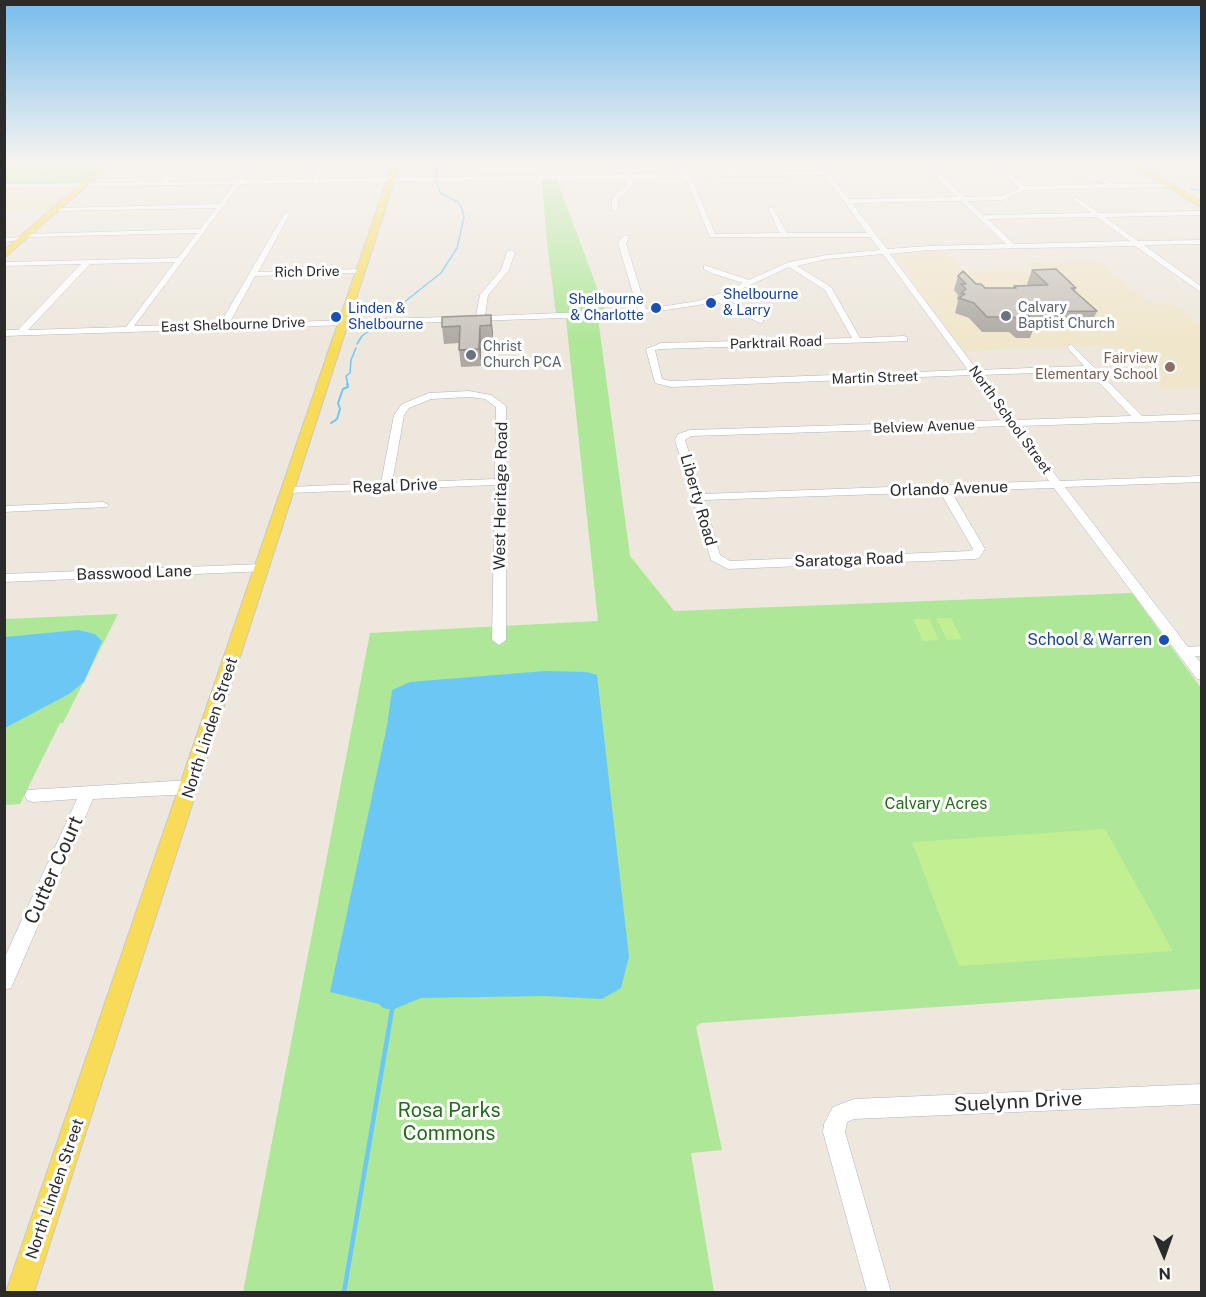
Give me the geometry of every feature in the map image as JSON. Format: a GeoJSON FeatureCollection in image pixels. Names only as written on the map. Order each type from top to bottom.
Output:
{"type":"FeatureCollection","features":[{"type":"Feature","properties":{"kind":"main road"},"geometry":{"type":"LineString","coordinates":[[4,255],[40,224]]}},
{"type":"Feature","properties":{"kind":"main road","name":"North Linden Street"},"geometry":{"type":"LineString","coordinates":[[20,1293],[377,224]]}},
{"type":"Feature","properties":{"kind":"street"},"geometry":{"type":"LineString","coordinates":[[129,328],[208,224]]}},
{"type":"Feature","properties":{"kind":"street"},"geometry":{"type":"LineString","coordinates":[[223,326],[282,224]]}},
{"type":"Feature","properties":{"kind":"street"},"geometry":{"type":"LineString","coordinates":[[706,224],[710,234],[714,236],[873,235]]}},
{"type":"Feature","properties":{"kind":"street"},"geometry":{"type":"LineString","coordinates":[[779,224],[785,236]]}},
{"type":"Feature","properties":{"kind":"street","name":"North School Street"},"geometry":{"type":"LineString","coordinates":[[865,224],[1057,485],[1202,675]]}},
{"type":"Feature","properties":{"kind":"street"},"geometry":{"type":"LineString","coordinates":[[988,224],[1012,246]]}},
{"type":"Feature","properties":{"kind":"street"},"geometry":{"type":"LineString","coordinates":[[1110,224],[1202,291]]}},
{"type":"Feature","properties":{"kind":"street"},"geometry":{"type":"LineString","coordinates":[[4,240],[25,237],[202,231]]}},
{"type":"Feature","properties":{"kind":"street"},"geometry":{"type":"LineString","coordinates":[[625,237],[622,243],[643,313]]}},
{"type":"Feature","properties":{"kind":"street","name":"East Shelbourne Drive"},"geometry":{"type":"LineString","coordinates":[[4,333],[643,313],[691,305],[716,298],[789,264],[827,257],[1012,246],[1202,242]]}},
{"type":"Feature","properties":{"kind":"street"},"geometry":{"type":"LineString","coordinates":[[480,318],[484,295],[505,270],[511,252]]}},
{"type":"Feature","properties":{"kind":"street"},"geometry":{"type":"LineString","coordinates":[[4,264],[181,260]]}},
{"type":"Feature","properties":{"kind":"street"},"geometry":{"type":"LineString","coordinates":[[21,332],[88,262]]}},
{"type":"Feature","properties":{"kind":"street"},"geometry":{"type":"LineString","coordinates":[[789,264],[828,289],[858,340]]}},
{"type":"Feature","properties":{"kind":"street"},"geometry":{"type":"LineString","coordinates":[[708,267],[749,282]]}},
{"type":"Feature","properties":{"kind":"street","name":"Rich Drive"},"geometry":{"type":"LineString","coordinates":[[253,274],[360,271]]}},
{"type":"Feature","properties":{"kind":"street"},"geometry":{"type":"LineString","coordinates":[[716,298],[760,320]]}},
{"type":"Feature","properties":{"kind":"street","name":"Parktrail Road"},"geometry":{"type":"LineString","coordinates":[[660,382],[650,349],[661,346],[904,339]]}},
{"type":"Feature","properties":{"kind":"street"},"geometry":{"type":"LineString","coordinates":[[1071,347],[1139,419]]}},
{"type":"Feature","properties":{"kind":"street","name":"Martin Street"},"geometry":{"type":"LineString","coordinates":[[660,382],[671,384],[1091,368]]}},
{"type":"Feature","properties":{"kind":"street","name":"West Heritage Road"},"geometry":{"type":"LineString","coordinates":[[386,486],[399,415],[403,409],[424,397],[451,395],[484,396],[501,406],[499,640]]}},
{"type":"Feature","properties":{"kind":"street","name":"Belview Avenue"},"geometry":{"type":"LineString","coordinates":[[682,436],[690,433],[1202,417]]}},
{"type":"Feature","properties":{"kind":"street","name":"Liberty Road"},"geometry":{"type":"LineString","coordinates":[[682,436],[680,440],[715,558],[720,562]]}},
{"type":"Feature","properties":{"kind":"street","name":"Orlando Avenue"},"geometry":{"type":"LineString","coordinates":[[697,497],[1202,479]]}},
{"type":"Feature","properties":{"kind":"street","name":"Regal Drive"},"geometry":{"type":"LineString","coordinates":[[289,490],[500,482]]}},
{"type":"Feature","properties":{"kind":"street","name":"Saratoga Road"},"geometry":{"type":"LineString","coordinates":[[720,562],[728,565],[978,554],[979,549],[944,489]]}},
{"type":"Feature","properties":{"kind":"street"},"geometry":{"type":"LineString","coordinates":[[4,508],[103,505]]}},
{"type":"Feature","properties":{"kind":"street","name":"Basswood Lane"},"geometry":{"type":"LineString","coordinates":[[4,578],[263,568]]}},
{"type":"Feature","properties":{"kind":"street"},"geometry":{"type":"LineString","coordinates":[[1185,652],[1202,651]]}},
{"type":"Feature","properties":{"kind":"street"},"geometry":{"type":"LineString","coordinates":[[33,795],[190,787]]}},
{"type":"Feature","properties":{"kind":"street","name":"Cutter Court"},"geometry":{"type":"LineString","coordinates":[[4,981],[88,792]]}},
{"type":"Feature","properties":{"kind":"street","name":"Suelynn Drive"},"geometry":{"type":"LineString","coordinates":[[879,1293],[834,1132],[837,1118],[854,1109],[1202,1094]]}},
{"type":"Feature","properties":{"kind":"shaded area"},"geometry":{"type":"Polygon","coordinates":[[[945,250],[964,272],[1037,271],[1029,263],[1098,261],[1150,304],[1171,303],[1201,326],[1201,388],[1162,390],[1116,345],[964,351],[894,255],[945,250]]]}},
{"type":"Feature","properties":{"kind":"green space"},"geometry":{"type":"Polygon","coordinates":[[[545,224],[573,224],[606,312],[556,314],[545,224]]]}},
{"type":"Feature","properties":{"kind":"green space"},"geometry":{"type":"Polygon","coordinates":[[[598,318],[630,556],[674,611],[1132,593],[1201,688],[1201,989],[701,1023],[696,1027],[722,1150],[691,1153],[714,1292],[243,1292],[370,633],[598,621],[566,319],[598,318]]]}},
{"type":"Feature","properties":{"kind":"green space"},"geometry":{"type":"Polygon","coordinates":[[[118,614],[20,804],[5,805],[5,619],[118,614]]]}},
{"type":"Feature","properties":{"kind":"green space"},"geometry":{"type":"Polygon","coordinates":[[[936,618],[951,618],[962,639],[947,640],[936,618]]]}},
{"type":"Feature","properties":{"kind":"green space"},"geometry":{"type":"Polygon","coordinates":[[[913,619],[929,619],[939,640],[923,641],[913,619]]]}},
{"type":"Feature","properties":{"kind":"green space"},"geometry":{"type":"Polygon","coordinates":[[[1105,829],[1173,951],[959,966],[912,842],[1105,829]]]}},
{"type":"Feature","properties":{"kind":"water"},"geometry":{"type":"Polygon","coordinates":[[[78,630],[95,634],[102,641],[84,682],[69,694],[5,728],[5,637],[78,630]]]}},
{"type":"Feature","properties":{"kind":"water"},"geometry":{"type":"Polygon","coordinates":[[[545,671],[587,672],[597,675],[629,957],[621,988],[602,999],[545,996],[421,998],[392,1010],[383,1008],[379,1004],[330,992],[387,726],[392,690],[410,682],[545,671]]]}},
{"type":"Feature","properties":{"kind":"building"},"geometry":{"type":"Polygon","coordinates":[[[1056,269],[1076,288],[1071,288],[1097,311],[1029,312],[1031,315],[1028,315],[1035,323],[1022,323],[1014,317],[987,317],[974,303],[959,298],[965,294],[961,293],[966,289],[961,284],[966,284],[958,276],[963,271],[976,284],[981,284],[985,288],[1016,288],[1014,286],[1048,285],[1032,270],[1056,269]]]}},
{"type":"Feature","properties":{"kind":"building"},"geometry":{"type":"Polygon","coordinates":[[[491,315],[491,325],[480,326],[479,349],[459,350],[460,326],[442,327],[442,317],[491,315]]]}},
{"type":"Feature","properties":{"kind":"waterway"},"geometry":{"type":"LineString","coordinates":[[388,315],[441,273],[457,248],[463,224]]}},
{"type":"Feature","properties":{"kind":"waterway"},"geometry":{"type":"LineString","coordinates":[[357,344],[362,336],[378,324]]}},
{"type":"Feature","properties":{"kind":"waterway"},"geometry":{"type":"LineString","coordinates":[[348,385],[346,376],[350,373],[351,360],[356,348]]}},
{"type":"Feature","properties":{"kind":"waterway"},"geometry":{"type":"LineString","coordinates":[[331,423],[337,419],[340,409],[338,403],[343,389],[348,387],[347,384]]}},
{"type":"Feature","properties":{"kind":"waterway"},"geometry":{"type":"LineString","coordinates":[[344,1292],[392,1010]]}},
{"type":"Feature","properties":{"kind":"place","name":"Shelbourne & Larry"},"geometry":{"type":"Point","coordinates":[711,303]}},
{"type":"Feature","properties":{"kind":"place","name":"Shelbourne & Charlotte"},"geometry":{"type":"Point","coordinates":[656,308]}},
{"type":"Feature","properties":{"kind":"place","name":"Calvary Baptist Church"},"geometry":{"type":"Point","coordinates":[1006,316]}},
{"type":"Feature","properties":{"kind":"place","name":"Linden & Shelbourne"},"geometry":{"type":"Point","coordinates":[336,317]}},
{"type":"Feature","properties":{"kind":"place","name":"Christ Church PCA"},"geometry":{"type":"Point","coordinates":[471,355]}},
{"type":"Feature","properties":{"kind":"place","name":"Fairview Elementary School"},"geometry":{"type":"Point","coordinates":[1170,367]}},
{"type":"Feature","properties":{"kind":"place","name":"School & Warren"},"geometry":{"type":"Point","coordinates":[1164,640]}},
{"type":"Feature","properties":{"kind":"park label","name":"Calvary Acres"},"geometry":{"type":"Point","coordinates":[936,804]}},
{"type":"Feature","properties":{"kind":"park label","name":"Rosa Parks Commons"},"geometry":{"type":"Point","coordinates":[449,1122]}}]}
